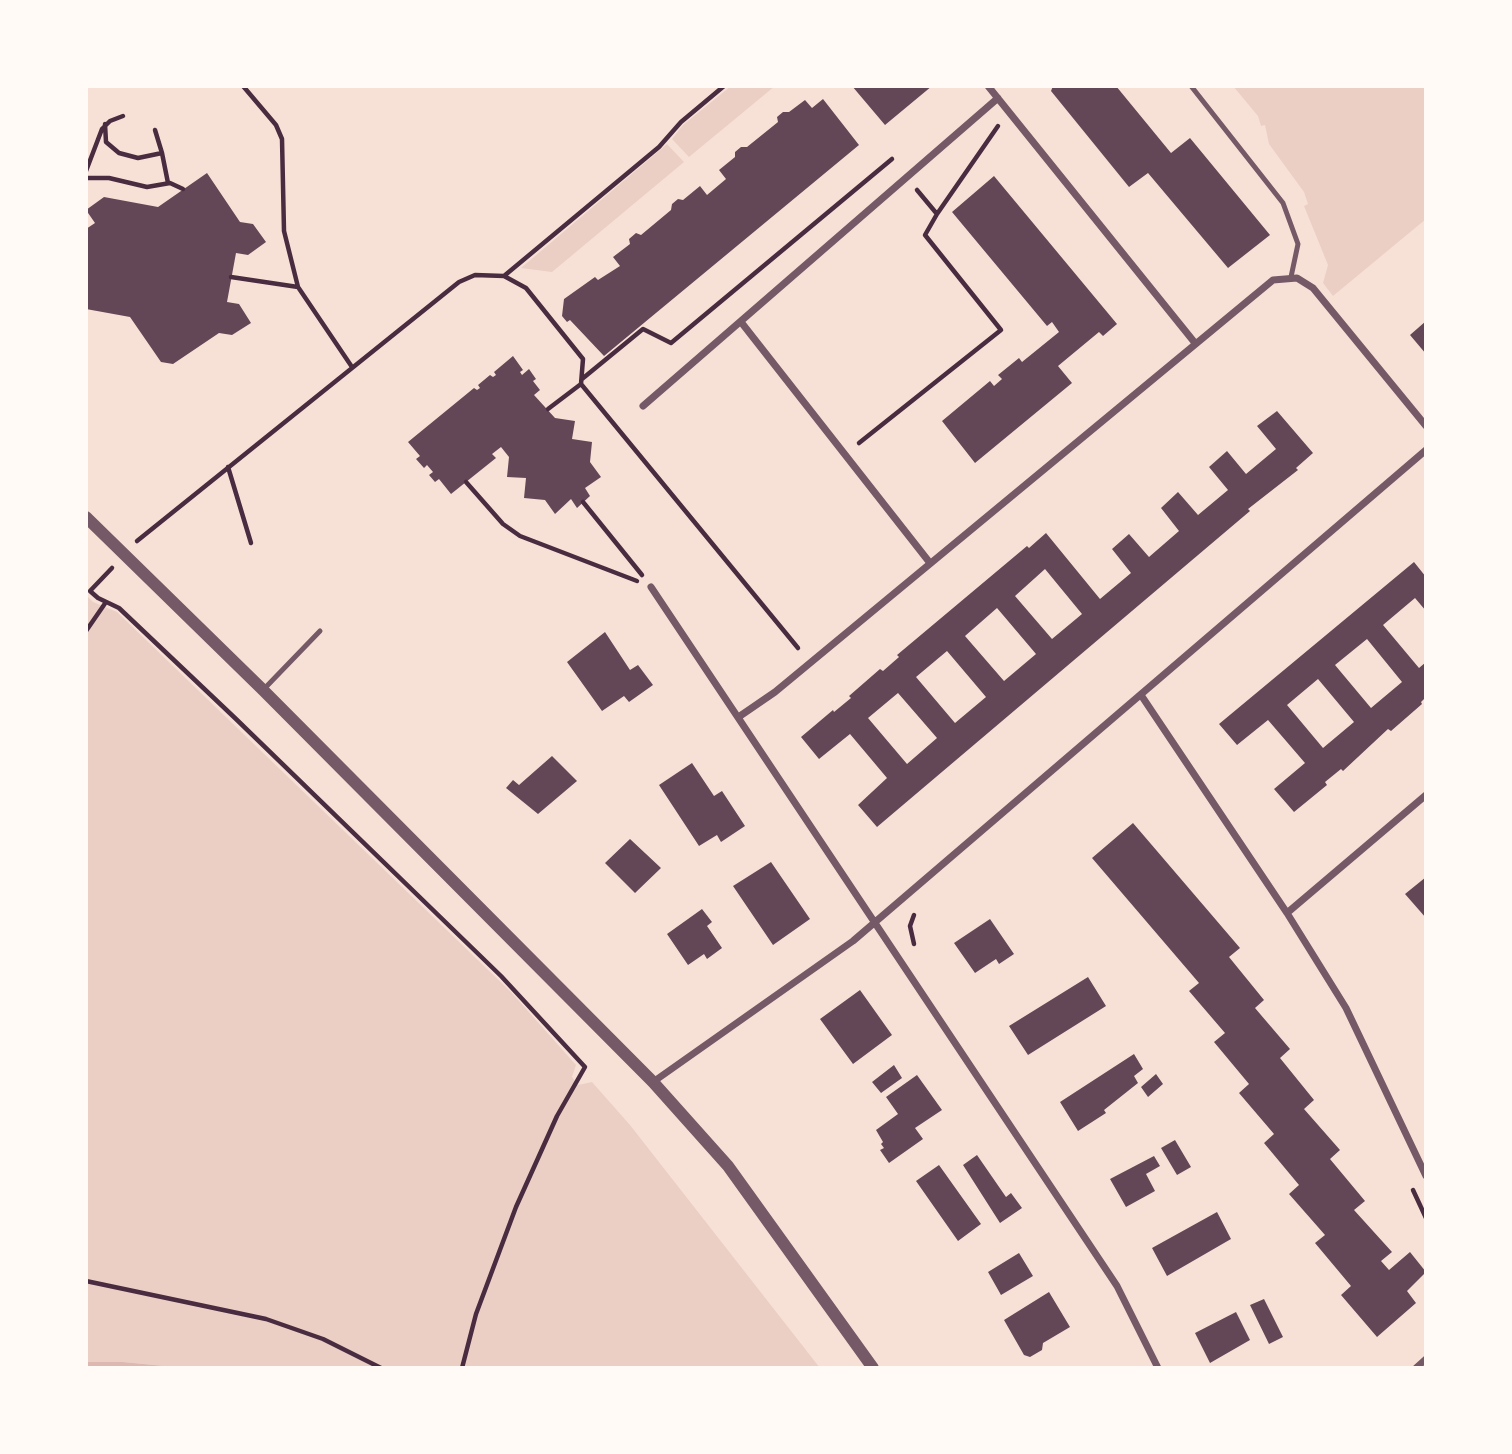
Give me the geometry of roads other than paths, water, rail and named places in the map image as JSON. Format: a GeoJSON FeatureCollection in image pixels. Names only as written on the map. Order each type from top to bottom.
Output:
{"type":"FeatureCollection","features":[{"type":"Feature","properties":{"kind":"street"},"geometry":{"type":"LineString","coordinates":[[988,86],[1195,343]]}},
{"type":"Feature","properties":{"kind":"street"},"geometry":{"type":"LineString","coordinates":[[643,406],[998,98]]}},
{"type":"Feature","properties":{"kind":"street"},"geometry":{"type":"LineString","coordinates":[[740,716],[810,663],[1265,284],[1291,277],[1313,288],[1426,426]]}},
{"type":"Feature","properties":{"kind":"street"},"geometry":{"type":"LineString","coordinates":[[741,321],[930,563]]}},
{"type":"Feature","properties":{"kind":"street"},"geometry":{"type":"LineString","coordinates":[[653,1082],[842,950],[1426,450]]}},
{"type":"Feature","properties":{"kind":"street"},"geometry":{"type":"LineString","coordinates":[[86,517],[263,690],[653,1082],[728,1166],[873,1368]]}},
{"type":"Feature","properties":{"kind":"street"},"geometry":{"type":"LineString","coordinates":[[651,587],[740,716],[1123,1295],[1158,1368]]}},
{"type":"Feature","properties":{"kind":"street"},"geometry":{"type":"LineString","coordinates":[[1141,695],[1287,913],[1358,1030],[1426,1176]]}},
{"type":"Feature","properties":{"kind":"street"},"geometry":{"type":"LineString","coordinates":[[1287,913],[1426,794]]}},
{"type":"Feature","properties":{"kind":"street"},"geometry":{"type":"LineString","coordinates":[[1416,1368],[1426,1359]]}},
{"type":"Feature","properties":{"kind":"lane"},"geometry":{"type":"LineString","coordinates":[[1191,86],[1283,203],[1298,244],[1291,277]]}},
{"type":"Feature","properties":{"kind":"lane"},"geometry":{"type":"LineString","coordinates":[[263,690],[320,631]]}}]}
